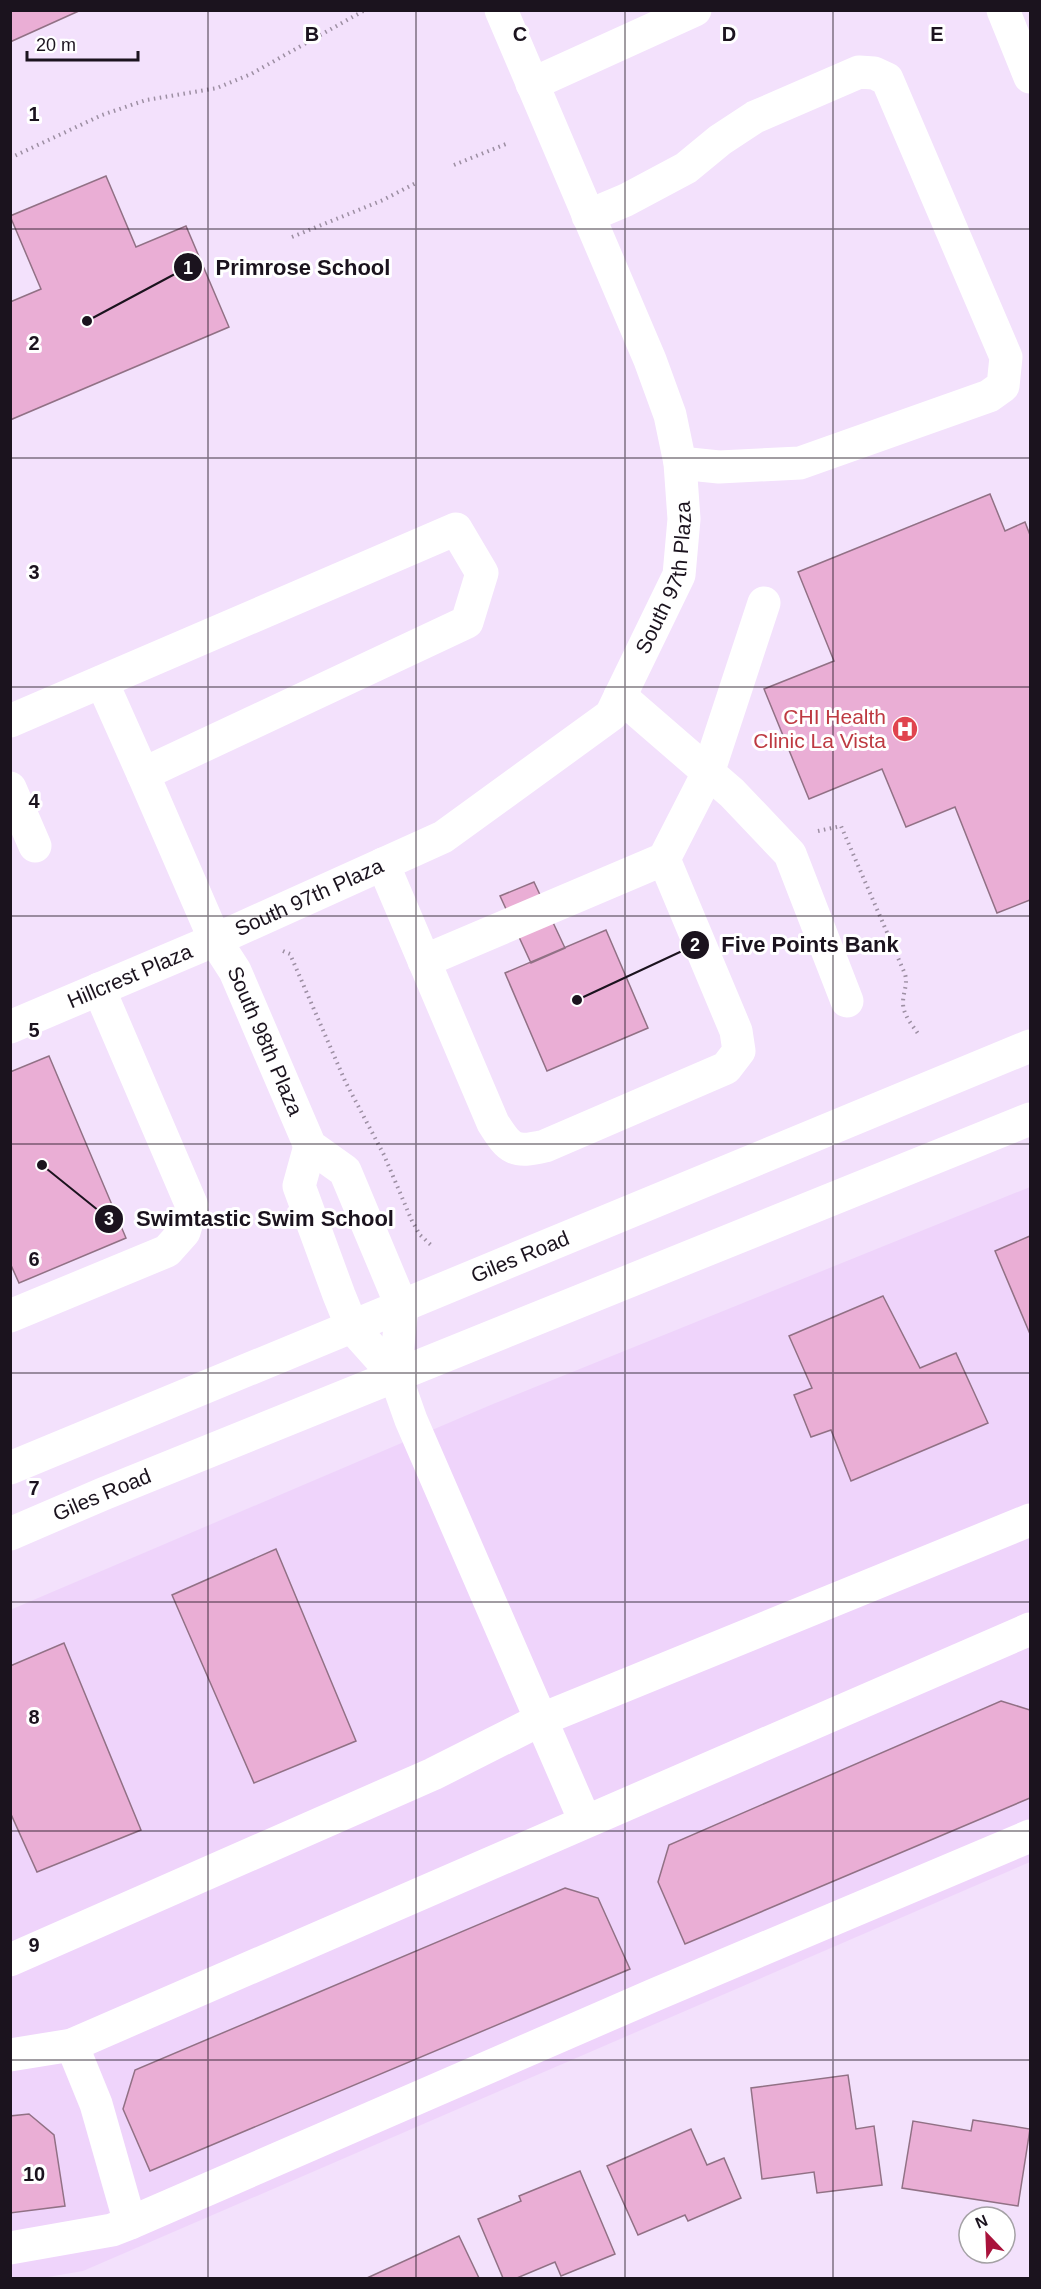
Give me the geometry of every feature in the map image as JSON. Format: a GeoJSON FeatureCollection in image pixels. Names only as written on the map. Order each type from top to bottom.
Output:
{"type":"FeatureCollection","features":[{"type":"Feature","properties":{"kind":"street","name":"South 97th Plaza"},"geometry":{"type":"LineString","coordinates":[[215,940],[443,837],[611,715],[679,575],[684,519],[680,463],[670,415],[651,360],[501,10]]}},
{"type":"Feature","properties":{"kind":"street"},"geometry":{"type":"LineString","coordinates":[[532,84],[695,10]]}},
{"type":"Feature","properties":{"kind":"street"},"geometry":{"type":"LineString","coordinates":[[1003,10],[1030,76]]}},
{"type":"Feature","properties":{"kind":"street"},"geometry":{"type":"LineString","coordinates":[[588,216],[626,200],[686,168],[737,127],[755,117],[859,72],[874,73],[887,80],[1006,357],[1003,386],[989,396],[800,463],[719,467],[680,463]]}},
{"type":"Feature","properties":{"kind":"street"},"geometry":{"type":"LineString","coordinates":[[10,721],[456,529],[482,573],[467,622],[143,774]]}},
{"type":"Feature","properties":{"kind":"street"},"geometry":{"type":"LineString","coordinates":[[424,961],[664,859],[708,772],[764,603]]}},
{"type":"Feature","properties":{"kind":"street","name":"South 98th Plaza"},"geometry":{"type":"LineString","coordinates":[[102,682],[215,940],[235,971],[310,1146]]}},
{"type":"Feature","properties":{"kind":"street"},"geometry":{"type":"LineString","coordinates":[[620,696],[732,793],[788,851],[847,1001]]}},
{"type":"Feature","properties":{"kind":"street"},"geometry":{"type":"LineString","coordinates":[[10,788],[35,846]]}},
{"type":"Feature","properties":{"kind":"street"},"geometry":{"type":"LineString","coordinates":[[383,864],[494,1123],[506,1144],[523,1151],[545,1146],[726,1068],[739,1051],[736,1031],[664,859]]}},
{"type":"Feature","properties":{"kind":"street","name":"Hillcrest Plaza"},"geometry":{"type":"LineString","coordinates":[[10,1027],[215,940]]}},
{"type":"Feature","properties":{"kind":"street"},"geometry":{"type":"LineString","coordinates":[[10,1316],[167,1251],[184,1232],[192,1206],[99,989]]}},
{"type":"Feature","properties":{"kind":"street","name":"Giles Road"},"geometry":{"type":"LineString","coordinates":[[10,1468],[1030,1046]]}},
{"type":"Feature","properties":{"kind":"street","name":"Giles Road"},"geometry":{"type":"LineString","coordinates":[[10,1534],[395,1375],[1030,1119]]}},
{"type":"Feature","properties":{"kind":"street"},"geometry":{"type":"LineString","coordinates":[[395,1375],[402,1306],[345,1171],[310,1146],[299,1186],[352,1327],[395,1375],[411,1420],[585,1821]]}},
{"type":"Feature","properties":{"kind":"street"},"geometry":{"type":"LineString","coordinates":[[10,1960],[433,1774],[540,1720],[1030,1520]]}},
{"type":"Feature","properties":{"kind":"street"},"geometry":{"type":"LineString","coordinates":[[10,2055],[72,2045],[1030,1629]]}},
{"type":"Feature","properties":{"kind":"street"},"geometry":{"type":"LineString","coordinates":[[10,2248],[112,2230],[130,2223],[654,1995],[1030,1836]]}},
{"type":"Feature","properties":{"kind":"street"},"geometry":{"type":"LineString","coordinates":[[72,2045],[96,2104],[130,2223]]}},
{"type":"Feature","properties":{"kind":"path"},"geometry":{"type":"LineString","coordinates":[[10,158],[102,115],[146,100],[217,88],[251,74],[365,10]]}},
{"type":"Feature","properties":{"kind":"path"},"geometry":{"type":"LineString","coordinates":[[454,165],[506,144]]}},
{"type":"Feature","properties":{"kind":"path"},"geometry":{"type":"LineString","coordinates":[[292,237],[383,200],[416,183]]}},
{"type":"Feature","properties":{"kind":"path"},"geometry":{"type":"LineString","coordinates":[[788,851],[815,832],[841,826],[904,974],[907,983],[903,1001],[904,1010],[919,1035]]}},
{"type":"Feature","properties":{"kind":"path"},"geometry":{"type":"LineString","coordinates":[[283,951],[290,954],[345,1081],[384,1155],[412,1221],[420,1235],[431,1245]]}},
{"type":"Feature","properties":{"kind":"shaded area"},"geometry":{"type":"Polygon","coordinates":[[[1030,1187],[1030,1862],[83,2271],[42,2278],[10,2278],[10,1610],[493,1404],[1030,1187]]]}},
{"type":"Feature","properties":{"kind":"building"},"geometry":{"type":"Polygon","coordinates":[[[10,10],[81,10],[10,42],[10,10]]]}},
{"type":"Feature","properties":{"kind":"building"},"geometry":{"type":"Polygon","coordinates":[[[106,176],[136,247],[186,226],[229,327],[10,420],[10,302],[41,289],[10,216],[106,176]]]}},
{"type":"Feature","properties":{"kind":"building","name":"CHI Health Clinic La Vista"},"geometry":{"type":"Polygon","coordinates":[[[990,494],[1005,531],[1025,522],[1030,535],[1030,900],[997,913],[955,807],[906,827],[882,769],[809,799],[764,689],[834,661],[798,572],[990,494]]]}},
{"type":"Feature","properties":{"kind":"building"},"geometry":{"type":"Polygon","coordinates":[[[534,882],[565,948],[531,963],[500,896],[534,882]]]}},
{"type":"Feature","properties":{"kind":"building"},"geometry":{"type":"Polygon","coordinates":[[[606,930],[648,1028],[547,1071],[505,973],[606,930]]]}},
{"type":"Feature","properties":{"kind":"building"},"geometry":{"type":"Polygon","coordinates":[[[49,1056],[126,1238],[19,1283],[10,1263],[10,1072],[49,1056]]]}},
{"type":"Feature","properties":{"kind":"building"},"geometry":{"type":"Polygon","coordinates":[[[1030,1236],[1030,1334],[995,1251],[1030,1236]]]}},
{"type":"Feature","properties":{"kind":"building"},"geometry":{"type":"Polygon","coordinates":[[[883,1296],[920,1368],[956,1353],[988,1423],[851,1481],[831,1430],[811,1437],[794,1395],[812,1388],[789,1336],[883,1296]]]}},
{"type":"Feature","properties":{"kind":"building"},"geometry":{"type":"Polygon","coordinates":[[[276,1549],[356,1741],[254,1783],[172,1595],[276,1549]]]}},
{"type":"Feature","properties":{"kind":"building"},"geometry":{"type":"Polygon","coordinates":[[[64,1643],[141,1830],[37,1872],[10,1812],[10,1666],[64,1643]]]}},
{"type":"Feature","properties":{"kind":"building"},"geometry":{"type":"Polygon","coordinates":[[[1001,1701],[1030,1710],[1030,1798],[685,1944],[658,1882],[669,1845],[1001,1701]]]}},
{"type":"Feature","properties":{"kind":"building"},"geometry":{"type":"Polygon","coordinates":[[[565,1888],[598,1898],[630,1969],[150,2171],[123,2109],[135,2070],[565,1888]]]}},
{"type":"Feature","properties":{"kind":"building"},"geometry":{"type":"Polygon","coordinates":[[[848,2075],[856,2129],[874,2126],[882,2185],[817,2193],[814,2172],[762,2179],[751,2088],[848,2075]]]}},
{"type":"Feature","properties":{"kind":"building"},"geometry":{"type":"Polygon","coordinates":[[[29,2114],[54,2135],[65,2206],[10,2213],[10,2116],[29,2114]]]}},
{"type":"Feature","properties":{"kind":"building"},"geometry":{"type":"Polygon","coordinates":[[[973,2120],[1030,2129],[1018,2206],[902,2188],[913,2121],[971,2131],[973,2120]]]}},
{"type":"Feature","properties":{"kind":"building"},"geometry":{"type":"Polygon","coordinates":[[[691,2129],[707,2165],[724,2158],[741,2198],[688,2221],[685,2215],[638,2235],[607,2166],[691,2129]]]}},
{"type":"Feature","properties":{"kind":"building"},"geometry":{"type":"Polygon","coordinates":[[[580,2171],[615,2254],[561,2276],[555,2262],[517,2278],[503,2278],[478,2219],[521,2201],[519,2196],[580,2171]]]}},
{"type":"Feature","properties":{"kind":"building"},"geometry":{"type":"Polygon","coordinates":[[[459,2236],[479,2278],[367,2278],[459,2236]]]}},
{"type":"Feature","properties":{"kind":"place","name":"Primrose School"},"geometry":{"type":"Point","coordinates":[87,321]}},
{"type":"Feature","properties":{"kind":"place","name":"CHI Health Clinic La Vista"},"geometry":{"type":"Point","coordinates":[905,729]}},
{"type":"Feature","properties":{"kind":"place","name":"Five Points Bank"},"geometry":{"type":"Point","coordinates":[577,1000]}},
{"type":"Feature","properties":{"kind":"place","name":"Swimtastic Swim School"},"geometry":{"type":"Point","coordinates":[42,1165]}}]}
